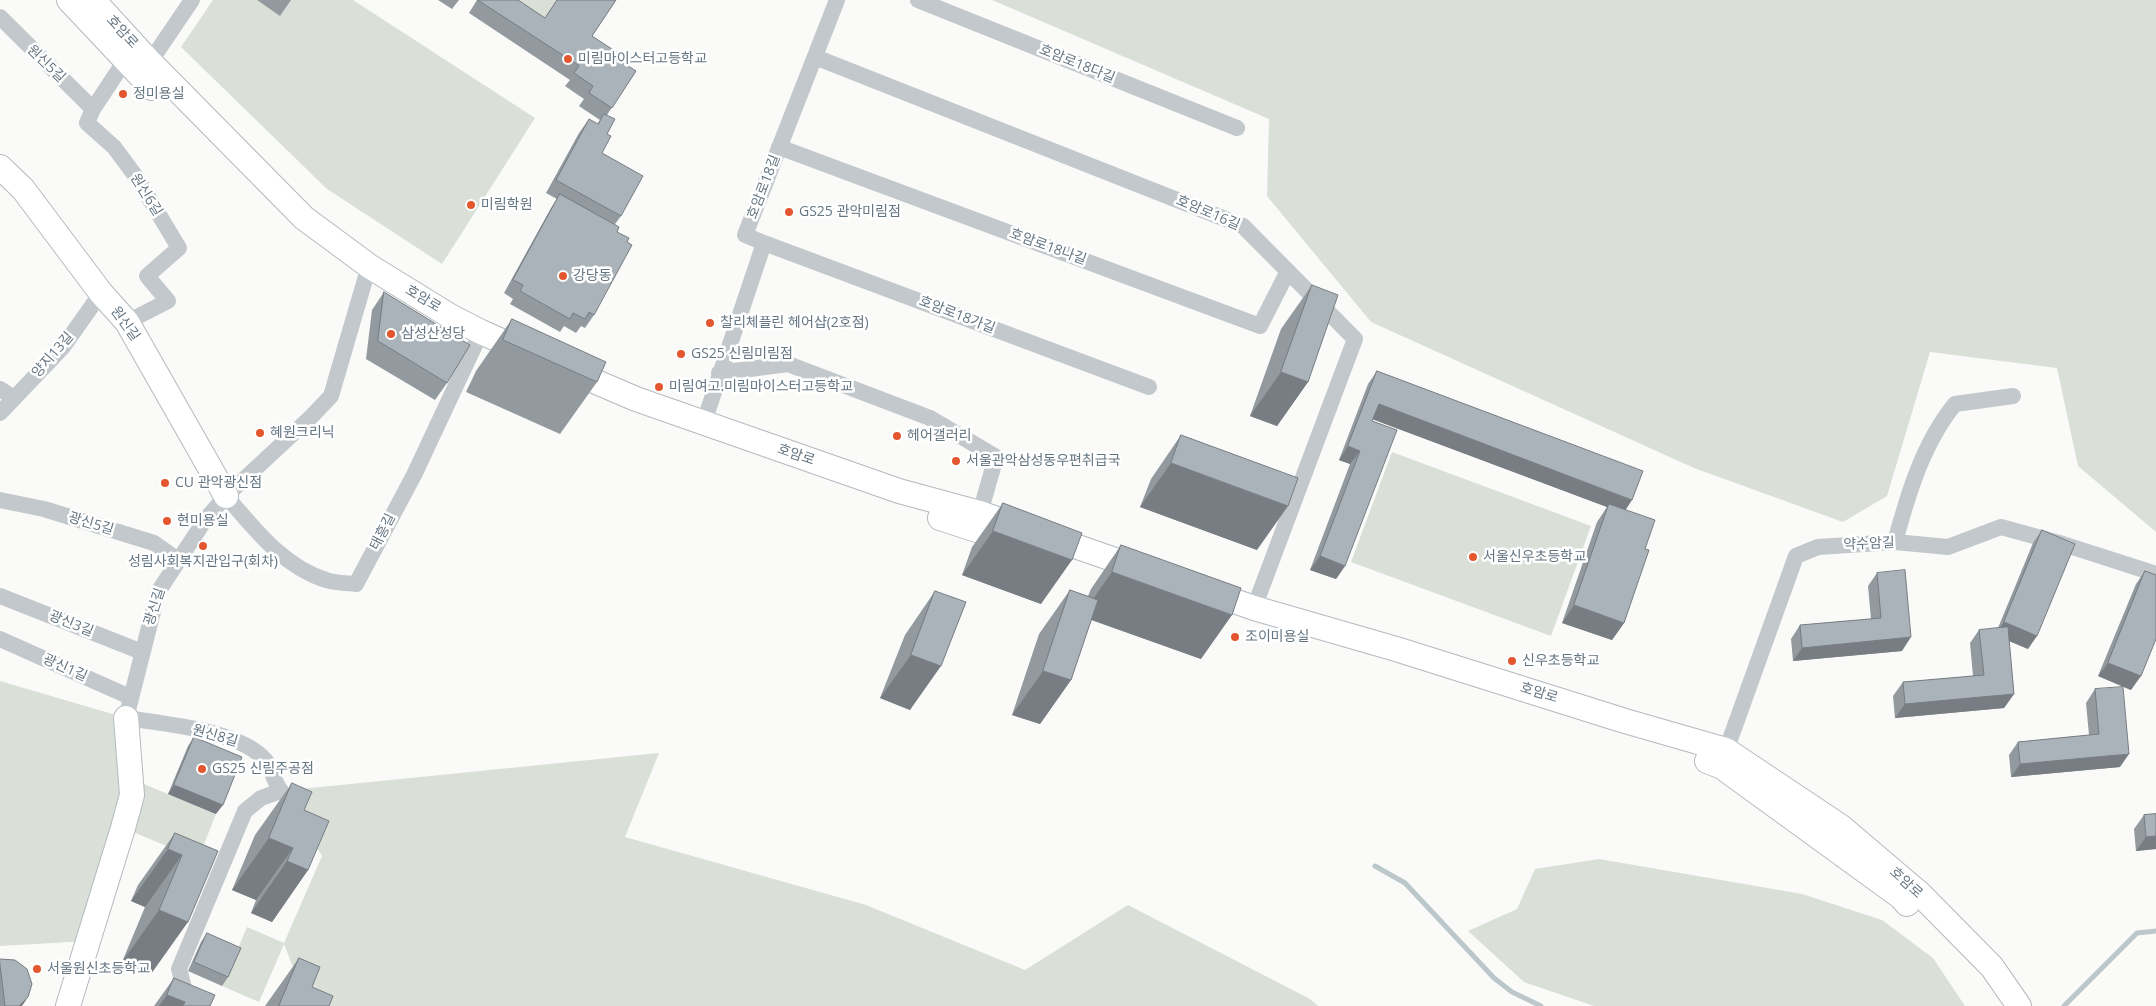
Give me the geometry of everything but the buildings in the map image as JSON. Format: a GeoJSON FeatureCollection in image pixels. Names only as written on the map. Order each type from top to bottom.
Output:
{"type":"FeatureCollection","features":[{"type":"Feature","properties":{"kind":"main road"},"geometry":{"type":"LineString","coordinates":[[69,0],[136,56]]}},
{"type":"Feature","properties":{"kind":"main road","name":"호암로"},"geometry":{"type":"LineString","coordinates":[[92,0],[136,56],[304,218],[368,272],[450,316],[480,336],[636,399],[899,491],[980,513],[1171,586],[1396,649],[1625,721],[1723,758],[1840,826],[1920,894],[1992,968],[2019,1006]]}},
{"type":"Feature","properties":{"kind":"main road","name":"원신길"},"geometry":{"type":"LineString","coordinates":[[0,167],[22,189],[101,293],[126,322],[226,496]]}},
{"type":"Feature","properties":{"kind":"main road"},"geometry":{"type":"LineString","coordinates":[[480,336],[543,368],[643,413],[937,517],[1171,586],[1298,634],[1723,758],[1901,897],[1979,978],[1999,1006]]}},
{"type":"Feature","properties":{"kind":"main road","name":"광신길"},"geometry":{"type":"LineString","coordinates":[[68,1006],[132,795],[128,707]]}},
{"type":"Feature","properties":{"kind":"street"},"geometry":{"type":"LineString","coordinates":[[93,109],[136,56],[192,0]]}},
{"type":"Feature","properties":{"kind":"street","name":"호암로18길"},"geometry":{"type":"LineString","coordinates":[[764,243],[745,235],[837,0]]}},
{"type":"Feature","properties":{"kind":"street","name":"호암로18다길"},"geometry":{"type":"LineString","coordinates":[[918,0],[1237,128]]}},
{"type":"Feature","properties":{"kind":"street","name":"원신5길"},"geometry":{"type":"LineString","coordinates":[[0,17],[93,109]]}},
{"type":"Feature","properties":{"kind":"street","name":"호암로16길"},"geometry":{"type":"LineString","coordinates":[[815,57],[1243,226],[1354,339],[1254,608]]}},
{"type":"Feature","properties":{"kind":"street","name":"원신6길"},"geometry":{"type":"LineString","coordinates":[[93,109],[87,123],[114,147],[179,248],[147,276],[168,301],[126,322]]}},
{"type":"Feature","properties":{"kind":"street","name":"호암로18나길"},"geometry":{"type":"LineString","coordinates":[[779,147],[1260,326],[1288,271]]}},
{"type":"Feature","properties":{"kind":"street"},"geometry":{"type":"LineString","coordinates":[[704,422],[764,243]]}},
{"type":"Feature","properties":{"kind":"street","name":"호암로18가길"},"geometry":{"type":"LineString","coordinates":[[764,243],[1149,387]]}},
{"type":"Feature","properties":{"kind":"street","name":"광신길"},"geometry":{"type":"LineString","coordinates":[[128,707],[158,592],[205,520],[226,496],[311,418],[331,396],[368,272]]}},
{"type":"Feature","properties":{"kind":"street","name":"양지13길"},"geometry":{"type":"LineString","coordinates":[[0,413],[63,347],[101,293]]}},
{"type":"Feature","properties":{"kind":"street","name":"태흥길"},"geometry":{"type":"LineString","coordinates":[[226,496],[268,545],[295,565],[325,580],[356,584],[414,475],[480,336]]}},
{"type":"Feature","properties":{"kind":"street"},"geometry":{"type":"LineString","coordinates":[[720,373],[788,364],[930,418],[996,457],[980,513]]}},
{"type":"Feature","properties":{"kind":"street"},"geometry":{"type":"LineString","coordinates":[[0,390],[14,398]]}},
{"type":"Feature","properties":{"kind":"street"},"geometry":{"type":"LineString","coordinates":[[1895,542],[1909,490],[1940,422],[1955,404],[2013,396]]}},
{"type":"Feature","properties":{"kind":"street","name":"광신5길"},"geometry":{"type":"LineString","coordinates":[[0,500],[44,509],[154,543],[178,560]]}},
{"type":"Feature","properties":{"kind":"street","name":"약수암길"},"geometry":{"type":"LineString","coordinates":[[1723,758],[1796,556],[1818,547],[1895,542],[1948,547],[2000,527],[2063,544],[2156,574]]}},
{"type":"Feature","properties":{"kind":"street","name":"광신3길"},"geometry":{"type":"LineString","coordinates":[[0,596],[142,652]]}},
{"type":"Feature","properties":{"kind":"street","name":"광신1길"},"geometry":{"type":"LineString","coordinates":[[0,639],[128,707]]}},
{"type":"Feature","properties":{"kind":"street","name":"원신8길"},"geometry":{"type":"LineString","coordinates":[[128,707],[233,738],[257,751],[267,762],[274,782],[281,791],[261,798],[245,811],[179,969],[189,1006]]}},
{"type":"Feature","properties":{"kind":"shaded area"},"geometry":{"type":"Polygon","coordinates":[[[213,0],[257,0],[280,15],[290,0],[353,0],[535,118],[442,264],[327,189],[181,47],[213,0]]]}},
{"type":"Feature","properties":{"kind":"shaded area"},"geometry":{"type":"Polygon","coordinates":[[[488,0],[557,0],[536,32],[488,0]]]}},
{"type":"Feature","properties":{"kind":"shaded area"},"geometry":{"type":"Polygon","coordinates":[[[992,0],[2156,0],[2156,532],[2078,466],[2057,368],[1930,352],[1887,496],[1843,522],[1694,468],[1371,322],[1267,196],[1269,119],[992,0]]]}},
{"type":"Feature","properties":{"kind":"shaded area"},"geometry":{"type":"Polygon","coordinates":[[[1392,452],[1591,526],[1551,636],[1351,562],[1392,452]]]}},
{"type":"Feature","properties":{"kind":"shaded area"},"geometry":{"type":"Polygon","coordinates":[[[0,681],[126,718],[132,779],[216,814],[198,859],[123,828],[87,941],[0,946],[0,681]]]}},
{"type":"Feature","properties":{"kind":"shaded area"},"geometry":{"type":"Polygon","coordinates":[[[659,753],[625,837],[866,905],[1025,970],[1128,905],[1310,999],[1318,1006],[308,1006],[284,944],[259,1002],[222,986],[247,927],[284,943],[322,856],[281,791],[659,753]]]}},
{"type":"Feature","properties":{"kind":"shaded area"},"geometry":{"type":"Polygon","coordinates":[[[1599,859],[1802,894],[1882,920],[1933,958],[1965,1006],[1594,1006],[1524,982],[1468,931],[1517,909],[1535,869],[1599,859]]]}},
{"type":"Feature","properties":{"kind":"waterway"},"geometry":{"type":"LineString","coordinates":[[1375,866],[1405,883],[1494,978],[1512,992],[1541,1006]]}},
{"type":"Feature","properties":{"kind":"waterway"},"geometry":{"type":"LineString","coordinates":[[2064,1006],[2137,933],[2156,931]]}},
{"type":"Feature","properties":{"kind":"place","name":"미림마이스터고등학교"},"geometry":{"type":"Point","coordinates":[568,59]}},
{"type":"Feature","properties":{"kind":"place","name":"정미용실"},"geometry":{"type":"Point","coordinates":[123,94]}},
{"type":"Feature","properties":{"kind":"place","name":"미림학원"},"geometry":{"type":"Point","coordinates":[471,205]}},
{"type":"Feature","properties":{"kind":"place","name":"GS25 관악미림점"},"geometry":{"type":"Point","coordinates":[789,212]}},
{"type":"Feature","properties":{"kind":"place","name":"강당동"},"geometry":{"type":"Point","coordinates":[563,276]}},
{"type":"Feature","properties":{"kind":"place","name":"찰리체플린 헤어샵(2호점)"},"geometry":{"type":"Point","coordinates":[710,323]}},
{"type":"Feature","properties":{"kind":"place","name":"삼성산성당"},"geometry":{"type":"Point","coordinates":[391,334]}},
{"type":"Feature","properties":{"kind":"place","name":"GS25 신림미림점"},"geometry":{"type":"Point","coordinates":[681,354]}},
{"type":"Feature","properties":{"kind":"place","name":"미림여고.미림마이스터고등학교"},"geometry":{"type":"Point","coordinates":[659,387]}},
{"type":"Feature","properties":{"kind":"place","name":"혜원크리닉"},"geometry":{"type":"Point","coordinates":[260,433]}},
{"type":"Feature","properties":{"kind":"place","name":"헤어갤러리"},"geometry":{"type":"Point","coordinates":[897,436]}},
{"type":"Feature","properties":{"kind":"place","name":"서울관악삼성동우편취급국"},"geometry":{"type":"Point","coordinates":[956,461]}},
{"type":"Feature","properties":{"kind":"place","name":"CU 관악광신점"},"geometry":{"type":"Point","coordinates":[165,483]}},
{"type":"Feature","properties":{"kind":"place","name":"현미용실"},"geometry":{"type":"Point","coordinates":[167,521]}},
{"type":"Feature","properties":{"kind":"place","name":"성림사회복지관입구(회차)"},"geometry":{"type":"Point","coordinates":[203,546]}},
{"type":"Feature","properties":{"kind":"place","name":"서울신우초등학교"},"geometry":{"type":"Point","coordinates":[1473,557]}},
{"type":"Feature","properties":{"kind":"place","name":"조이미용실"},"geometry":{"type":"Point","coordinates":[1235,637]}},
{"type":"Feature","properties":{"kind":"place","name":"신우초등학교"},"geometry":{"type":"Point","coordinates":[1512,661]}},
{"type":"Feature","properties":{"kind":"place","name":"GS25 신림주공점"},"geometry":{"type":"Point","coordinates":[202,769]}},
{"type":"Feature","properties":{"kind":"place","name":"서울원신초등학교"},"geometry":{"type":"Point","coordinates":[37,969]}}]}
